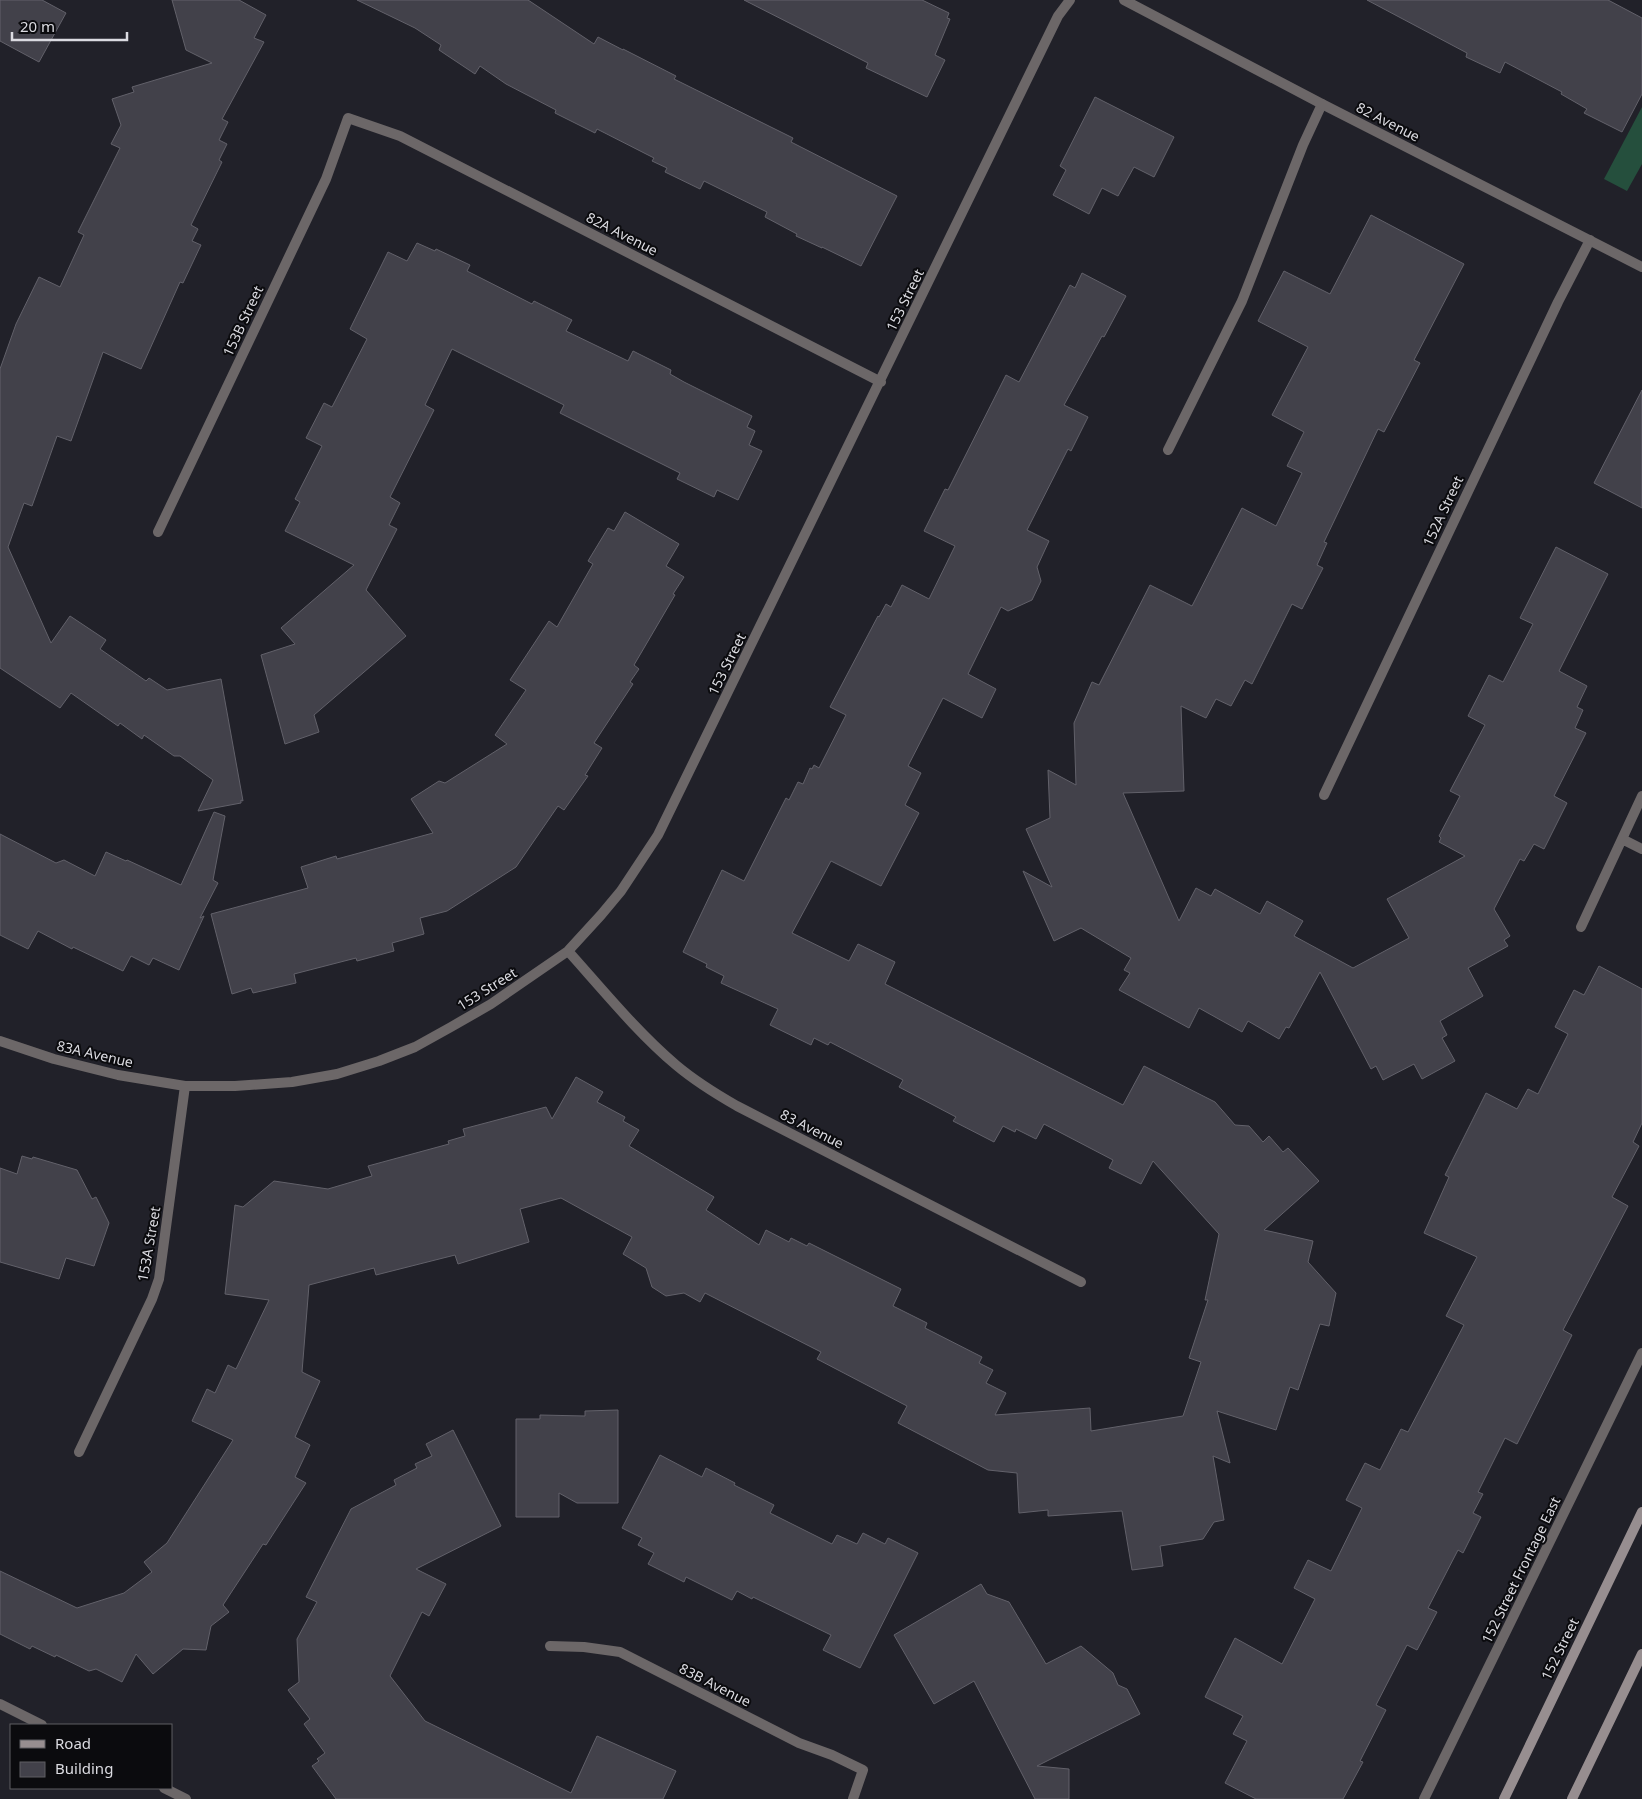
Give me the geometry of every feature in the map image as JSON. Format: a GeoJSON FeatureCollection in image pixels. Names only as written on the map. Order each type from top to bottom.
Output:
{"type":"FeatureCollection","features":[{"type":"Feature","properties":{"kind":"main road","name":"152 Street"},"geometry":{"type":"LineString","coordinates":[[1504,1799],[1642,1512]]}},
{"type":"Feature","properties":{"kind":"main road"},"geometry":{"type":"LineString","coordinates":[[1572,1799],[1642,1654]]}},
{"type":"Feature","properties":{"kind":"street","name":"153 Street"},"geometry":{"type":"LineString","coordinates":[[186,1086],[235,1086],[292,1082],[337,1074],[415,1047],[491,1004],[568,951],[621,891],[658,835],[881,382],[1058,16],[1070,0]]}},
{"type":"Feature","properties":{"kind":"street","name":"82 Avenue"},"geometry":{"type":"LineString","coordinates":[[1124,0],[1322,104],[1642,267]]}},
{"type":"Feature","properties":{"kind":"street"},"geometry":{"type":"LineString","coordinates":[[1168,450],[1242,301],[1303,146],[1322,104]]}},
{"type":"Feature","properties":{"kind":"street","name":"82A Avenue"},"geometry":{"type":"LineString","coordinates":[[348,118],[400,136],[881,382]]}},
{"type":"Feature","properties":{"kind":"street","name":"153B Street"},"geometry":{"type":"LineString","coordinates":[[158,532],[326,179],[348,118]]}},
{"type":"Feature","properties":{"kind":"street","name":"152A Street"},"geometry":{"type":"LineString","coordinates":[[1324,795],[1558,302],[1590,240]]}},
{"type":"Feature","properties":{"kind":"street"},"geometry":{"type":"LineString","coordinates":[[1581,927],[1642,796]]}},
{"type":"Feature","properties":{"kind":"street"},"geometry":{"type":"LineString","coordinates":[[1622,839],[1642,848]]}},
{"type":"Feature","properties":{"kind":"street","name":"83 Avenue"},"geometry":{"type":"LineString","coordinates":[[568,951],[652,1043],[677,1066],[704,1086],[737,1106],[1081,1282]]}},
{"type":"Feature","properties":{"kind":"street","name":"83A Avenue"},"geometry":{"type":"LineString","coordinates":[[0,1041],[54,1059],[118,1075],[186,1086]]}},
{"type":"Feature","properties":{"kind":"street","name":"153A Street"},"geometry":{"type":"LineString","coordinates":[[79,1452],[152,1299],[159,1279],[186,1086]]}},
{"type":"Feature","properties":{"kind":"street","name":"152 Street Frontage East"},"geometry":{"type":"LineString","coordinates":[[1424,1799],[1642,1352]]}},
{"type":"Feature","properties":{"kind":"street","name":"83B Avenue"},"geometry":{"type":"LineString","coordinates":[[550,1646],[584,1647],[620,1652],[799,1743],[832,1755],[863,1770],[853,1799]]}},
{"type":"Feature","properties":{"kind":"street"},"geometry":{"type":"LineString","coordinates":[[0,1704],[40,1724]]}},
{"type":"Feature","properties":{"kind":"street"},"geometry":{"type":"LineString","coordinates":[[166,1789],[186,1799]]}},
{"type":"Feature","properties":{"kind":"green space"},"geometry":{"type":"Polygon","coordinates":[[[1642,107],[1642,164],[1627,191],[1604,179],[1642,107]]]}},
{"type":"Feature","properties":{"kind":"building"},"geometry":{"type":"Polygon","coordinates":[[[0,0],[42,0],[66,13],[39,62],[0,41],[0,0]]]}},
{"type":"Feature","properties":{"kind":"building"},"geometry":{"type":"Polygon","coordinates":[[[172,0],[239,0],[266,15],[254,38],[264,42],[222,119],[228,122],[219,140],[227,144],[219,160],[222,162],[191,225],[198,229],[192,241],[201,245],[183,283],[180,282],[141,369],[103,352],[71,441],[57,436],[32,506],[24,503],[8,547],[51,643],[70,616],[106,640],[100,649],[146,681],[149,678],[167,690],[221,679],[243,801],[241,800],[241,803],[198,811],[213,780],[180,756],[174,756],[144,735],[142,739],[120,723],[118,726],[71,693],[60,708],[0,668],[0,369],[16,324],[39,277],[60,287],[84,235],[78,232],[120,148],[111,144],[121,125],[112,99],[134,92],[132,87],[212,63],[186,50],[172,0]]]}},
{"type":"Feature","properties":{"kind":"building"},"geometry":{"type":"Polygon","coordinates":[[[357,0],[528,0],[594,44],[598,37],[623,49],[676,76],[674,79],[793,138],[791,142],[897,196],[861,266],[796,236],[797,234],[765,217],[767,212],[704,181],[700,189],[665,172],[667,168],[652,161],[654,158],[597,129],[595,133],[555,113],[556,110],[506,84],[480,66],[475,74],[439,50],[441,45],[415,28],[357,0]]]}},
{"type":"Feature","properties":{"kind":"building"},"geometry":{"type":"Polygon","coordinates":[[[744,0],[922,0],[949,13],[947,18],[950,19],[935,55],[945,60],[927,97],[866,68],[868,63],[744,0]]]}},
{"type":"Feature","properties":{"kind":"building"},"geometry":{"type":"Polygon","coordinates":[[[1367,0],[1608,0],[1642,18],[1642,94],[1622,132],[1584,113],[1587,109],[1561,94],[1562,92],[1505,62],[1500,73],[1466,57],[1467,53],[1367,0]]]}},
{"type":"Feature","properties":{"kind":"building"},"geometry":{"type":"Polygon","coordinates":[[[1095,97],[1174,137],[1154,177],[1134,167],[1118,196],[1102,188],[1089,214],[1053,195],[1066,170],[1060,166],[1095,97]]]}},
{"type":"Feature","properties":{"kind":"building"},"geometry":{"type":"Polygon","coordinates":[[[1371,215],[1464,264],[1414,360],[1420,363],[1384,432],[1378,429],[1324,542],[1327,543],[1317,565],[1323,568],[1302,609],[1292,604],[1252,684],[1245,680],[1231,706],[1216,699],[1206,718],[1181,706],[1184,791],[1123,793],[1179,921],[1196,888],[1211,896],[1215,889],[1260,914],[1267,901],[1303,921],[1294,936],[1353,968],[1409,938],[1387,899],[1465,856],[1439,842],[1441,838],[1439,836],[1460,796],[1450,791],[1485,725],[1468,716],[1489,675],[1503,682],[1533,624],[1520,618],[1556,547],[1608,574],[1559,671],[1587,686],[1577,707],[1583,710],[1575,728],[1586,733],[1554,796],[1567,803],[1544,849],[1534,844],[1524,861],[1520,859],[1494,909],[1510,936],[1504,940],[1508,946],[1468,968],[1483,996],[1440,1021],[1447,1035],[1442,1038],[1455,1061],[1422,1079],[1414,1064],[1383,1080],[1376,1066],[1371,1069],[1320,972],[1289,1028],[1286,1027],[1279,1039],[1248,1021],[1242,1032],[1199,1008],[1189,1028],[1119,990],[1130,973],[1124,970],[1131,958],[1081,928],[1054,941],[1023,871],[1052,887],[1026,829],[1050,818],[1048,770],[1076,785],[1074,723],[1092,682],[1099,685],[1150,585],[1192,606],[1242,508],[1276,526],[1302,473],[1287,466],[1304,432],[1272,415],[1308,347],[1258,321],[1284,271],[1330,294],[1371,215]]]}},
{"type":"Feature","properties":{"kind":"building"},"geometry":{"type":"Polygon","coordinates":[[[417,243],[435,251],[436,249],[470,265],[467,271],[532,304],[534,301],[572,320],[566,331],[628,361],[633,351],[671,370],[670,374],[684,382],[752,416],[747,427],[755,431],[749,445],[762,451],[738,500],[717,490],[714,497],[677,479],[680,473],[560,413],[564,405],[452,349],[425,405],[434,410],[390,497],[400,503],[389,525],[397,529],[366,590],[406,636],[314,715],[319,732],[285,744],[261,655],[295,644],[281,628],[354,565],[285,531],[300,502],[295,499],[322,446],[306,438],[324,403],[332,407],[367,339],[350,329],[388,252],[407,261],[417,243]]]}},
{"type":"Feature","properties":{"kind":"building"},"geometry":{"type":"Polygon","coordinates":[[[1082,273],[1126,296],[1064,405],[1088,417],[1071,451],[1068,449],[1027,530],[1049,541],[1037,567],[1041,581],[1032,600],[1008,611],[1001,607],[968,674],[996,689],[982,718],[943,698],[908,766],[921,773],[905,805],[919,813],[881,886],[831,861],[792,933],[849,961],[858,944],[895,962],[885,984],[1123,1105],[1144,1066],[1215,1102],[1235,1125],[1249,1126],[1263,1142],[1269,1136],[1283,1152],[1288,1148],[1319,1181],[1264,1230],[1313,1241],[1308,1262],[1336,1293],[1329,1326],[1320,1324],[1298,1390],[1290,1387],[1276,1430],[1217,1411],[1230,1463],[1213,1456],[1224,1520],[1214,1522],[1203,1539],[1160,1546],[1163,1566],[1132,1570],[1122,1511],[1048,1516],[1048,1510],[1019,1513],[1017,1473],[988,1470],[898,1423],[907,1406],[817,1359],[821,1352],[705,1293],[700,1302],[684,1293],[666,1296],[652,1287],[646,1268],[623,1254],[632,1237],[561,1198],[520,1209],[529,1242],[458,1264],[455,1255],[376,1275],[374,1268],[309,1285],[302,1372],[320,1381],[295,1437],[310,1445],[295,1477],[306,1483],[266,1545],[263,1544],[223,1605],[229,1612],[211,1626],[206,1650],[183,1649],[153,1674],[136,1654],[122,1682],[96,1669],[89,1671],[32,1646],[30,1649],[0,1634],[0,1571],[77,1608],[124,1593],[152,1572],[144,1562],[167,1543],[233,1440],[192,1421],[207,1389],[215,1393],[228,1365],[236,1369],[269,1300],[225,1294],[235,1205],[243,1207],[274,1181],[328,1189],[372,1176],[368,1166],[449,1144],[448,1141],[465,1136],[463,1129],[546,1107],[552,1119],[576,1077],[603,1092],[597,1102],[625,1117],[623,1121],[639,1130],[629,1146],[714,1197],[706,1210],[759,1245],[766,1230],[789,1242],[791,1238],[807,1246],[809,1243],[901,1289],[893,1306],[927,1323],[925,1328],[982,1357],[979,1363],[993,1370],[986,1383],[1006,1393],[995,1415],[1090,1408],[1091,1431],[1183,1416],[1201,1362],[1189,1358],[1208,1300],[1205,1300],[1219,1234],[1153,1161],[1141,1184],[1109,1168],[1113,1160],[1044,1124],[1036,1139],[1016,1129],[1015,1132],[1003,1126],[994,1142],[953,1121],[956,1117],[899,1087],[903,1080],[830,1042],[828,1045],[814,1038],[811,1045],[770,1025],[778,1009],[721,983],[724,976],[706,967],[707,964],[683,952],[722,870],[744,881],[786,798],[789,800],[798,782],[803,784],[810,768],[812,769],[814,765],[819,768],[846,715],[830,707],[886,604],[891,607],[902,585],[929,599],[955,546],[924,531],[945,489],[948,490],[1006,375],[1019,382],[1070,285],[1075,288],[1082,273]]]}},
{"type":"Feature","properties":{"kind":"building"},"geometry":{"type":"Polygon","coordinates":[[[1642,390],[1642,508],[1594,483],[1642,390]]]}},
{"type":"Feature","properties":{"kind":"building"},"geometry":{"type":"Polygon","coordinates":[[[625,512],[679,544],[666,566],[684,577],[634,665],[639,669],[630,682],[633,684],[594,743],[602,748],[585,775],[588,776],[564,810],[558,806],[516,867],[447,911],[420,918],[424,934],[392,943],[394,951],[357,961],[356,958],[294,974],[296,983],[253,993],[251,988],[232,994],[211,914],[308,888],[301,867],[336,856],[337,859],[433,833],[411,799],[439,781],[445,783],[507,744],[495,735],[526,690],[510,680],[549,621],[557,627],[593,564],[588,561],[608,528],[614,531],[625,512]]]}},
{"type":"Feature","properties":{"kind":"building"},"geometry":{"type":"Polygon","coordinates":[[[214,812],[225,816],[213,880],[218,883],[200,918],[204,916],[179,970],[153,958],[149,965],[131,956],[123,971],[73,947],[72,949],[38,931],[28,949],[0,935],[0,834],[56,863],[64,860],[95,876],[106,852],[181,885],[214,812]]]}},
{"type":"Feature","properties":{"kind":"building"},"geometry":{"type":"Polygon","coordinates":[[[1599,966],[1642,989],[1642,1123],[1633,1142],[1639,1146],[1612,1197],[1628,1206],[1563,1330],[1572,1335],[1517,1444],[1505,1438],[1478,1492],[1483,1494],[1473,1513],[1481,1517],[1463,1553],[1458,1550],[1428,1608],[1437,1612],[1417,1650],[1407,1645],[1376,1705],[1386,1710],[1360,1761],[1363,1762],[1343,1799],[1256,1799],[1225,1783],[1247,1741],[1233,1734],[1243,1716],[1205,1697],[1235,1638],[1282,1664],[1315,1599],[1294,1588],[1308,1560],[1331,1571],[1362,1508],[1346,1500],[1365,1463],[1380,1470],[1401,1429],[1408,1432],[1464,1325],[1446,1316],[1477,1257],[1424,1233],[1449,1177],[1445,1175],[1486,1093],[1517,1109],[1528,1089],[1538,1094],[1568,1034],[1555,1027],[1574,990],[1584,995],[1599,966]]]}},
{"type":"Feature","properties":{"kind":"building"},"geometry":{"type":"Polygon","coordinates":[[[22,1156],[32,1159],[33,1157],[77,1170],[92,1199],[96,1197],[109,1223],[94,1266],[66,1258],[59,1279],[0,1262],[0,1168],[17,1174],[22,1156]]]}},
{"type":"Feature","properties":{"kind":"building"},"geometry":{"type":"Polygon","coordinates":[[[618,1410],[618,1503],[577,1503],[559,1493],[559,1517],[516,1517],[516,1419],[540,1419],[540,1415],[585,1416],[585,1411],[618,1410]]]}},
{"type":"Feature","properties":{"kind":"building"},"geometry":{"type":"Polygon","coordinates":[[[453,1430],[501,1526],[416,1569],[446,1584],[429,1616],[422,1612],[390,1676],[425,1721],[571,1793],[597,1736],[676,1771],[663,1799],[336,1799],[312,1766],[325,1753],[304,1724],[310,1719],[288,1690],[299,1682],[297,1639],[317,1602],[306,1597],[351,1509],[396,1485],[394,1480],[417,1468],[415,1464],[432,1456],[426,1444],[453,1430]]]}},
{"type":"Feature","properties":{"kind":"building"},"geometry":{"type":"Polygon","coordinates":[[[660,1455],[702,1477],[706,1468],[735,1483],[734,1485],[774,1505],[770,1513],[832,1544],[837,1535],[857,1544],[863,1533],[885,1544],[888,1538],[918,1553],[860,1668],[823,1650],[831,1635],[753,1597],[752,1599],[737,1591],[732,1600],[686,1577],[684,1582],[648,1564],[654,1553],[638,1545],[642,1538],[622,1528],[660,1455]]]}},
{"type":"Feature","properties":{"kind":"building"},"geometry":{"type":"Polygon","coordinates":[[[981,1584],[987,1594],[1009,1602],[1046,1664],[1081,1646],[1113,1673],[1118,1685],[1127,1689],[1140,1714],[1037,1766],[1069,1769],[1069,1799],[1035,1799],[974,1681],[934,1704],[894,1635],[981,1584]]]}}]}
